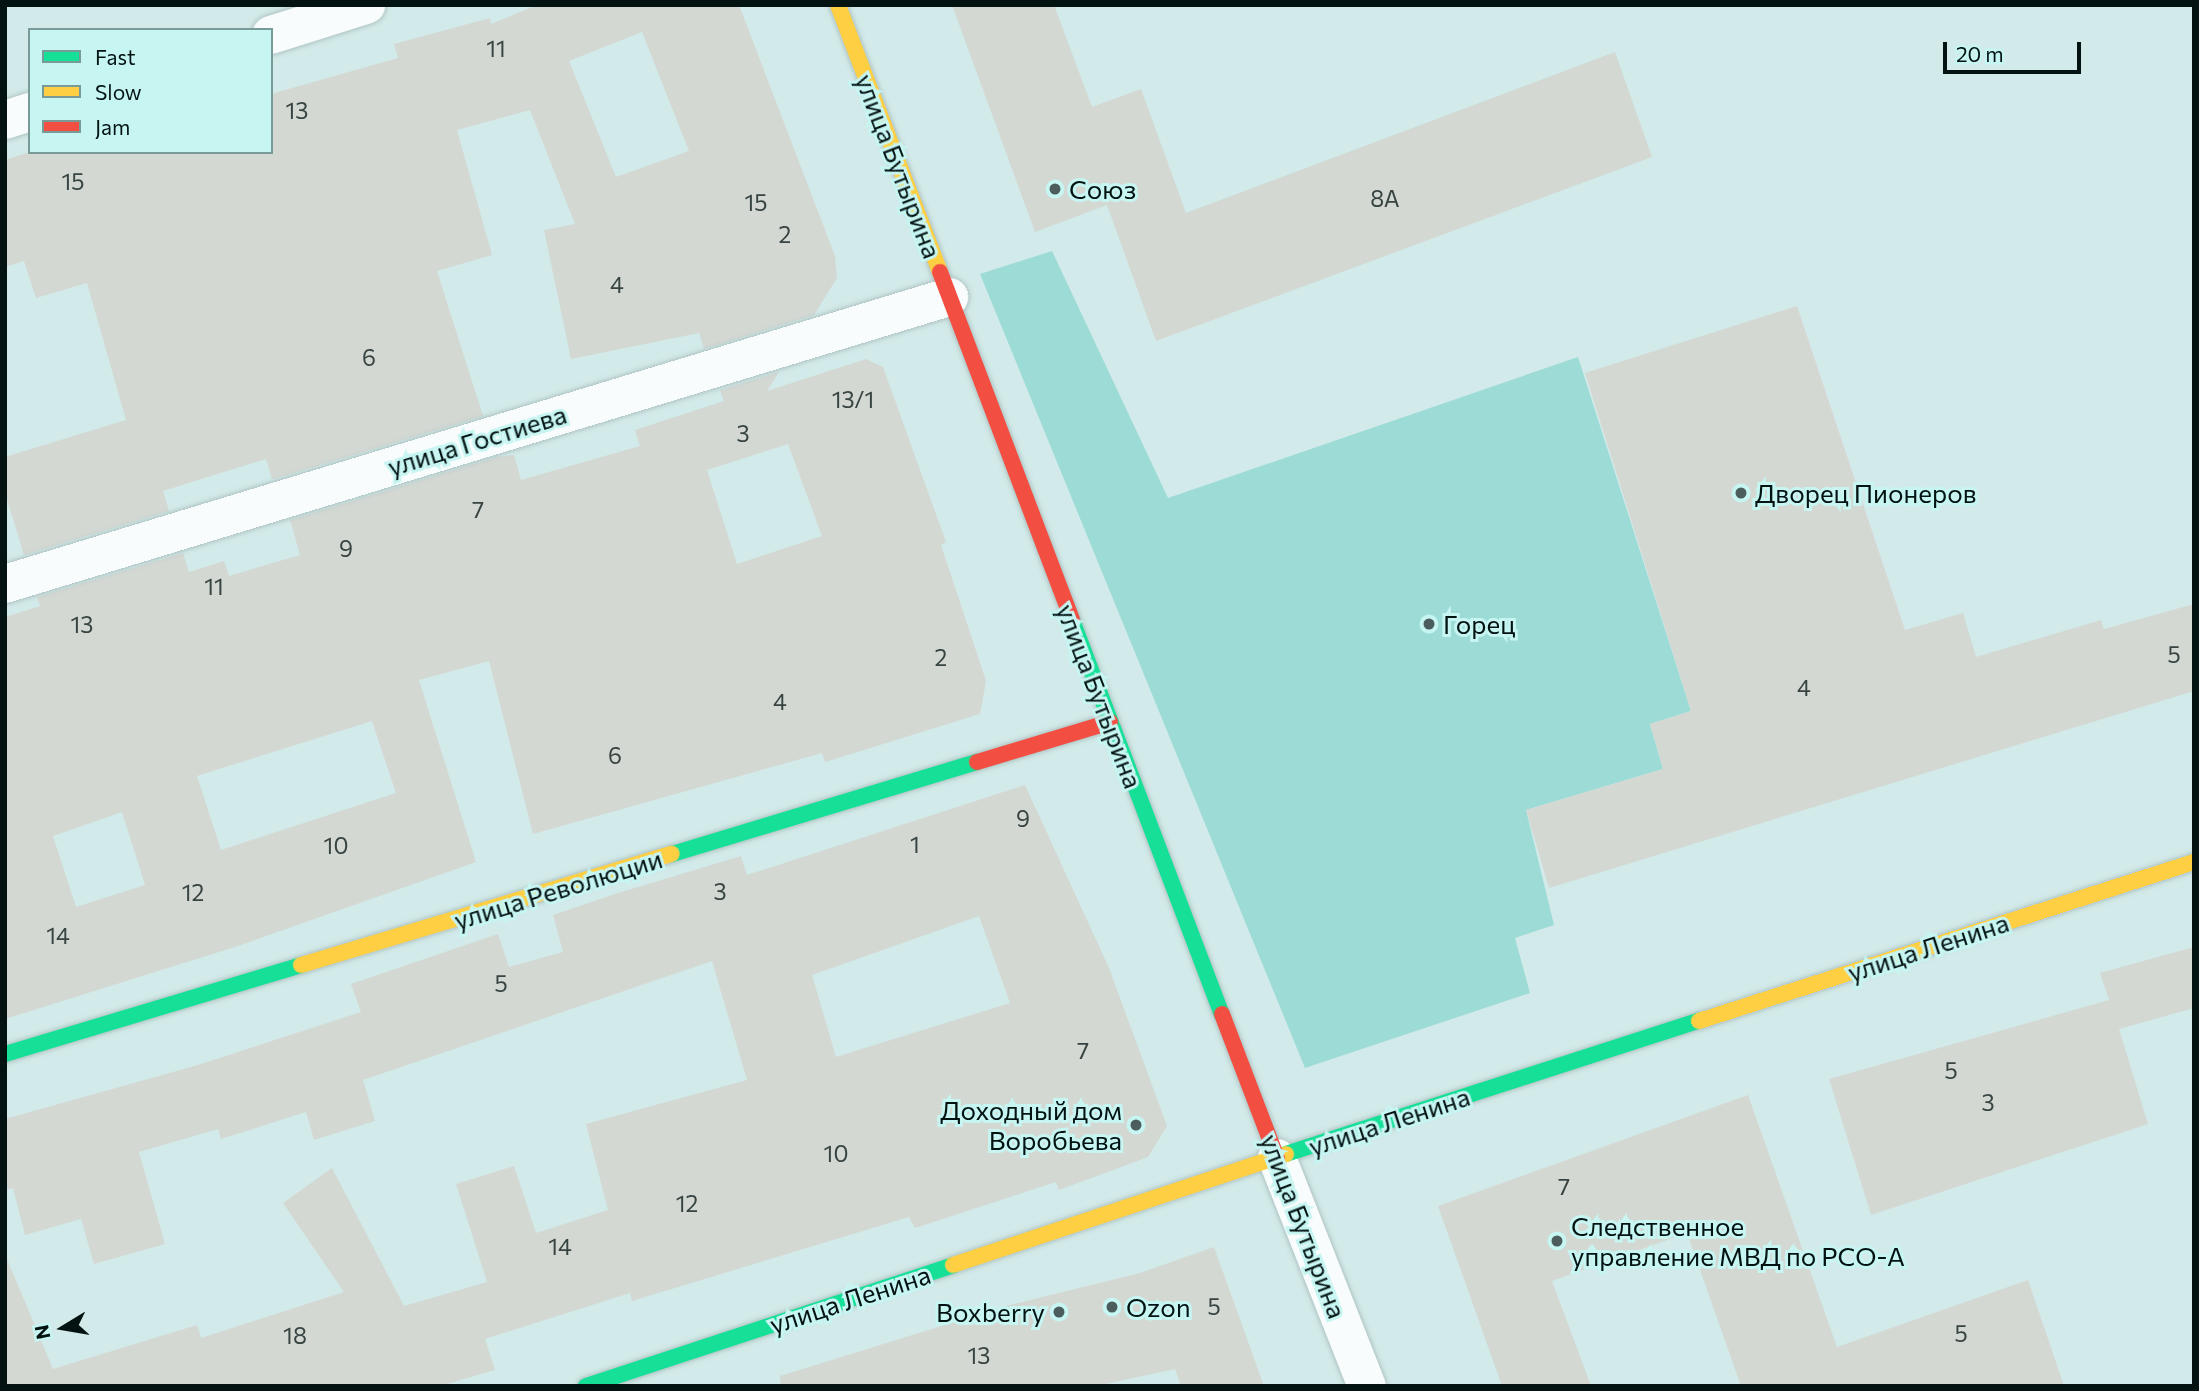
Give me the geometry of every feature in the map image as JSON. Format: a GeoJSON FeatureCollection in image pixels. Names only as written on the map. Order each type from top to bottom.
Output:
{"type":"FeatureCollection","features":[{"type":"Feature","properties":{"kind":"main road","name":"улица Бутырина"},"geometry":{"type":"LineString","coordinates":[[838,5],[1277,1158]]}},
{"type":"Feature","properties":{"kind":"main road","name":"улица Революции"},"geometry":{"type":"LineString","coordinates":[[5,1054],[1110,722]]}},
{"type":"Feature","properties":{"kind":"main road","name":"улица Ленина"},"geometry":{"type":"LineString","coordinates":[[586,1386],[1277,1158],[2194,862]]}},
{"type":"Feature","properties":{"kind":"street"},"geometry":{"type":"LineString","coordinates":[[273,34],[366,5]]}},
{"type":"Feature","properties":{"kind":"street"},"geometry":{"type":"LineString","coordinates":[[5,120],[28,113]]}},
{"type":"Feature","properties":{"kind":"street","name":"улица Гостиева"},"geometry":{"type":"LineString","coordinates":[[5,584],[948,297]]}},
{"type":"Feature","properties":{"kind":"street","name":"улица Бутырина"},"geometry":{"type":"LineString","coordinates":[[1277,1158],[1367,1386]]}},
{"type":"Feature","properties":{"kind":"shaded area"},"geometry":{"type":"Polygon","coordinates":[[[1052,251],[1168,498],[1578,357],[1691,711],[1650,724],[1663,769],[1526,810],[1554,925],[1515,938],[1530,993],[1305,1068],[980,274],[1052,251]]]}},
{"type":"Feature","properties":{"kind":"building"},"geometry":{"type":"Polygon","coordinates":[[[537,5],[739,5],[835,256],[837,278],[814,315],[704,349],[699,333],[571,359],[544,230],[575,224],[530,110],[457,130],[492,255],[437,271],[483,416],[272,479],[266,459],[163,491],[169,511],[24,555],[5,493],[5,457],[126,420],[87,283],[36,298],[24,261],[5,267],[5,160],[28,153],[273,154],[273,93],[398,58],[394,44],[490,18],[491,24],[537,5]],[[642,32],[569,61],[616,177],[689,151],[642,32]]]}},
{"type":"Feature","properties":{"kind":"building"},"geometry":{"type":"Polygon","coordinates":[[[952,5],[1054,5],[1092,107],[1141,89],[1186,213],[1615,52],[1652,157],[1156,341],[1107,205],[1035,232],[952,5]]]}},
{"type":"Feature","properties":{"kind":"building","name":"Дворец Пионеров"},"geometry":{"type":"Polygon","coordinates":[[[1797,306],[1905,630],[1963,613],[1976,657],[2101,620],[2104,629],[2194,604],[2194,691],[1549,888],[1526,810],[1663,769],[1650,724],[1691,711],[1585,373],[1797,306]]]}},
{"type":"Feature","properties":{"kind":"building"},"geometry":{"type":"Polygon","coordinates":[[[866,359],[883,367],[946,542],[941,545],[986,681],[980,714],[825,762],[822,753],[533,834],[489,661],[419,680],[476,862],[238,946],[5,1019],[5,617],[40,606],[37,597],[183,553],[189,572],[224,561],[229,576],[300,555],[290,520],[497,457],[514,455],[521,480],[640,446],[635,430],[724,401],[720,390],[779,372],[767,391],[866,359]],[[788,444],[707,470],[737,564],[822,536],[788,444]],[[372,721],[197,776],[221,850],[396,793],[372,721]],[[122,812],[53,836],[76,907],[145,885],[122,812]]]}},
{"type":"Feature","properties":{"kind":"building"},"geometry":{"type":"Polygon","coordinates":[[[1025,785],[1109,968],[1167,1126],[1148,1157],[1059,1190],[1056,1182],[915,1228],[909,1217],[632,1301],[630,1293],[485,1339],[495,1370],[440,1386],[5,1386],[5,1254],[53,1369],[197,1325],[201,1338],[344,1292],[283,1203],[332,1168],[404,1306],[487,1282],[456,1184],[514,1166],[536,1233],[608,1210],[586,1124],[747,1080],[712,961],[363,1080],[375,1121],[314,1140],[306,1112],[221,1139],[218,1129],[139,1152],[165,1244],[94,1264],[81,1219],[25,1235],[13,1188],[5,1190],[5,1119],[198,1065],[361,1012],[351,984],[498,934],[509,967],[563,952],[553,915],[615,894],[741,856],[747,875],[1025,785]],[[979,916],[812,975],[836,1057],[1010,1003],[979,916]]]}},
{"type":"Feature","properties":{"kind":"building"},"geometry":{"type":"Polygon","coordinates":[[[2194,947],[2194,1008],[2119,1029],[2148,1124],[1871,1215],[1829,1079],[2109,1000],[2100,973],[2194,947]]]}},
{"type":"Feature","properties":{"kind":"building","name":"Следственное управление МВД по РСО-А"},"geometry":{"type":"Polygon","coordinates":[[[1748,1095],[1837,1347],[2028,1280],[2064,1386],[1741,1386],[1687,1233],[1552,1281],[1591,1386],[1502,1386],[1438,1206],[1748,1095]]]}},
{"type":"Feature","properties":{"kind":"building"},"geometry":{"type":"Polygon","coordinates":[[[1214,1247],[1264,1386],[1181,1386],[1175,1369],[1096,1386],[781,1386],[780,1376],[1006,1306],[1140,1273],[1214,1247]]]}},
{"type":"Feature","properties":{"kind":"traffic: fast"},"geometry":{"type":"LineString","coordinates":[[1072,620],[1222,1014]]}},
{"type":"Feature","properties":{"kind":"traffic: fast"},"geometry":{"type":"LineString","coordinates":[[672,854],[977,762]]}},
{"type":"Feature","properties":{"kind":"traffic: fast"},"geometry":{"type":"LineString","coordinates":[[5,1054],[301,965]]}},
{"type":"Feature","properties":{"kind":"traffic: fast"},"geometry":{"type":"LineString","coordinates":[[1286,1154],[1699,1021]]}},
{"type":"Feature","properties":{"kind":"traffic: fast"},"geometry":{"type":"LineString","coordinates":[[586,1386],[953,1265]]}},
{"type":"Feature","properties":{"kind":"traffic: slow"},"geometry":{"type":"LineString","coordinates":[[838,5],[940,272]]}},
{"type":"Feature","properties":{"kind":"traffic: slow"},"geometry":{"type":"LineString","coordinates":[[301,965],[672,854]]}},
{"type":"Feature","properties":{"kind":"traffic: slow"},"geometry":{"type":"LineString","coordinates":[[1699,1021],[2194,862]]}},
{"type":"Feature","properties":{"kind":"traffic: slow"},"geometry":{"type":"LineString","coordinates":[[953,1265],[1286,1154]]}},
{"type":"Feature","properties":{"kind":"traffic: jam"},"geometry":{"type":"LineString","coordinates":[[940,272],[1072,620]]}},
{"type":"Feature","properties":{"kind":"traffic: jam"},"geometry":{"type":"LineString","coordinates":[[977,762],[1110,722]]}},
{"type":"Feature","properties":{"kind":"traffic: jam"},"geometry":{"type":"LineString","coordinates":[[1222,1014],[1277,1158]]}},
{"type":"Feature","properties":{"kind":"place","name":"Союз"},"geometry":{"type":"Point","coordinates":[1055,189]}},
{"type":"Feature","properties":{"kind":"place","name":"Дворец Пионеров"},"geometry":{"type":"Point","coordinates":[1741,493]}},
{"type":"Feature","properties":{"kind":"place","name":"Горец"},"geometry":{"type":"Point","coordinates":[1429,624]}},
{"type":"Feature","properties":{"kind":"place","name":"Доходный дом Воробьева"},"geometry":{"type":"Point","coordinates":[1136,1125]}},
{"type":"Feature","properties":{"kind":"place","name":"Следственное управление МВД по РСО-А"},"geometry":{"type":"Point","coordinates":[1557,1241]}},
{"type":"Feature","properties":{"kind":"place","name":"Ozon"},"geometry":{"type":"Point","coordinates":[1112,1307]}},
{"type":"Feature","properties":{"kind":"place","name":"Boxberry"},"geometry":{"type":"Point","coordinates":[1059,1312]}}]}
